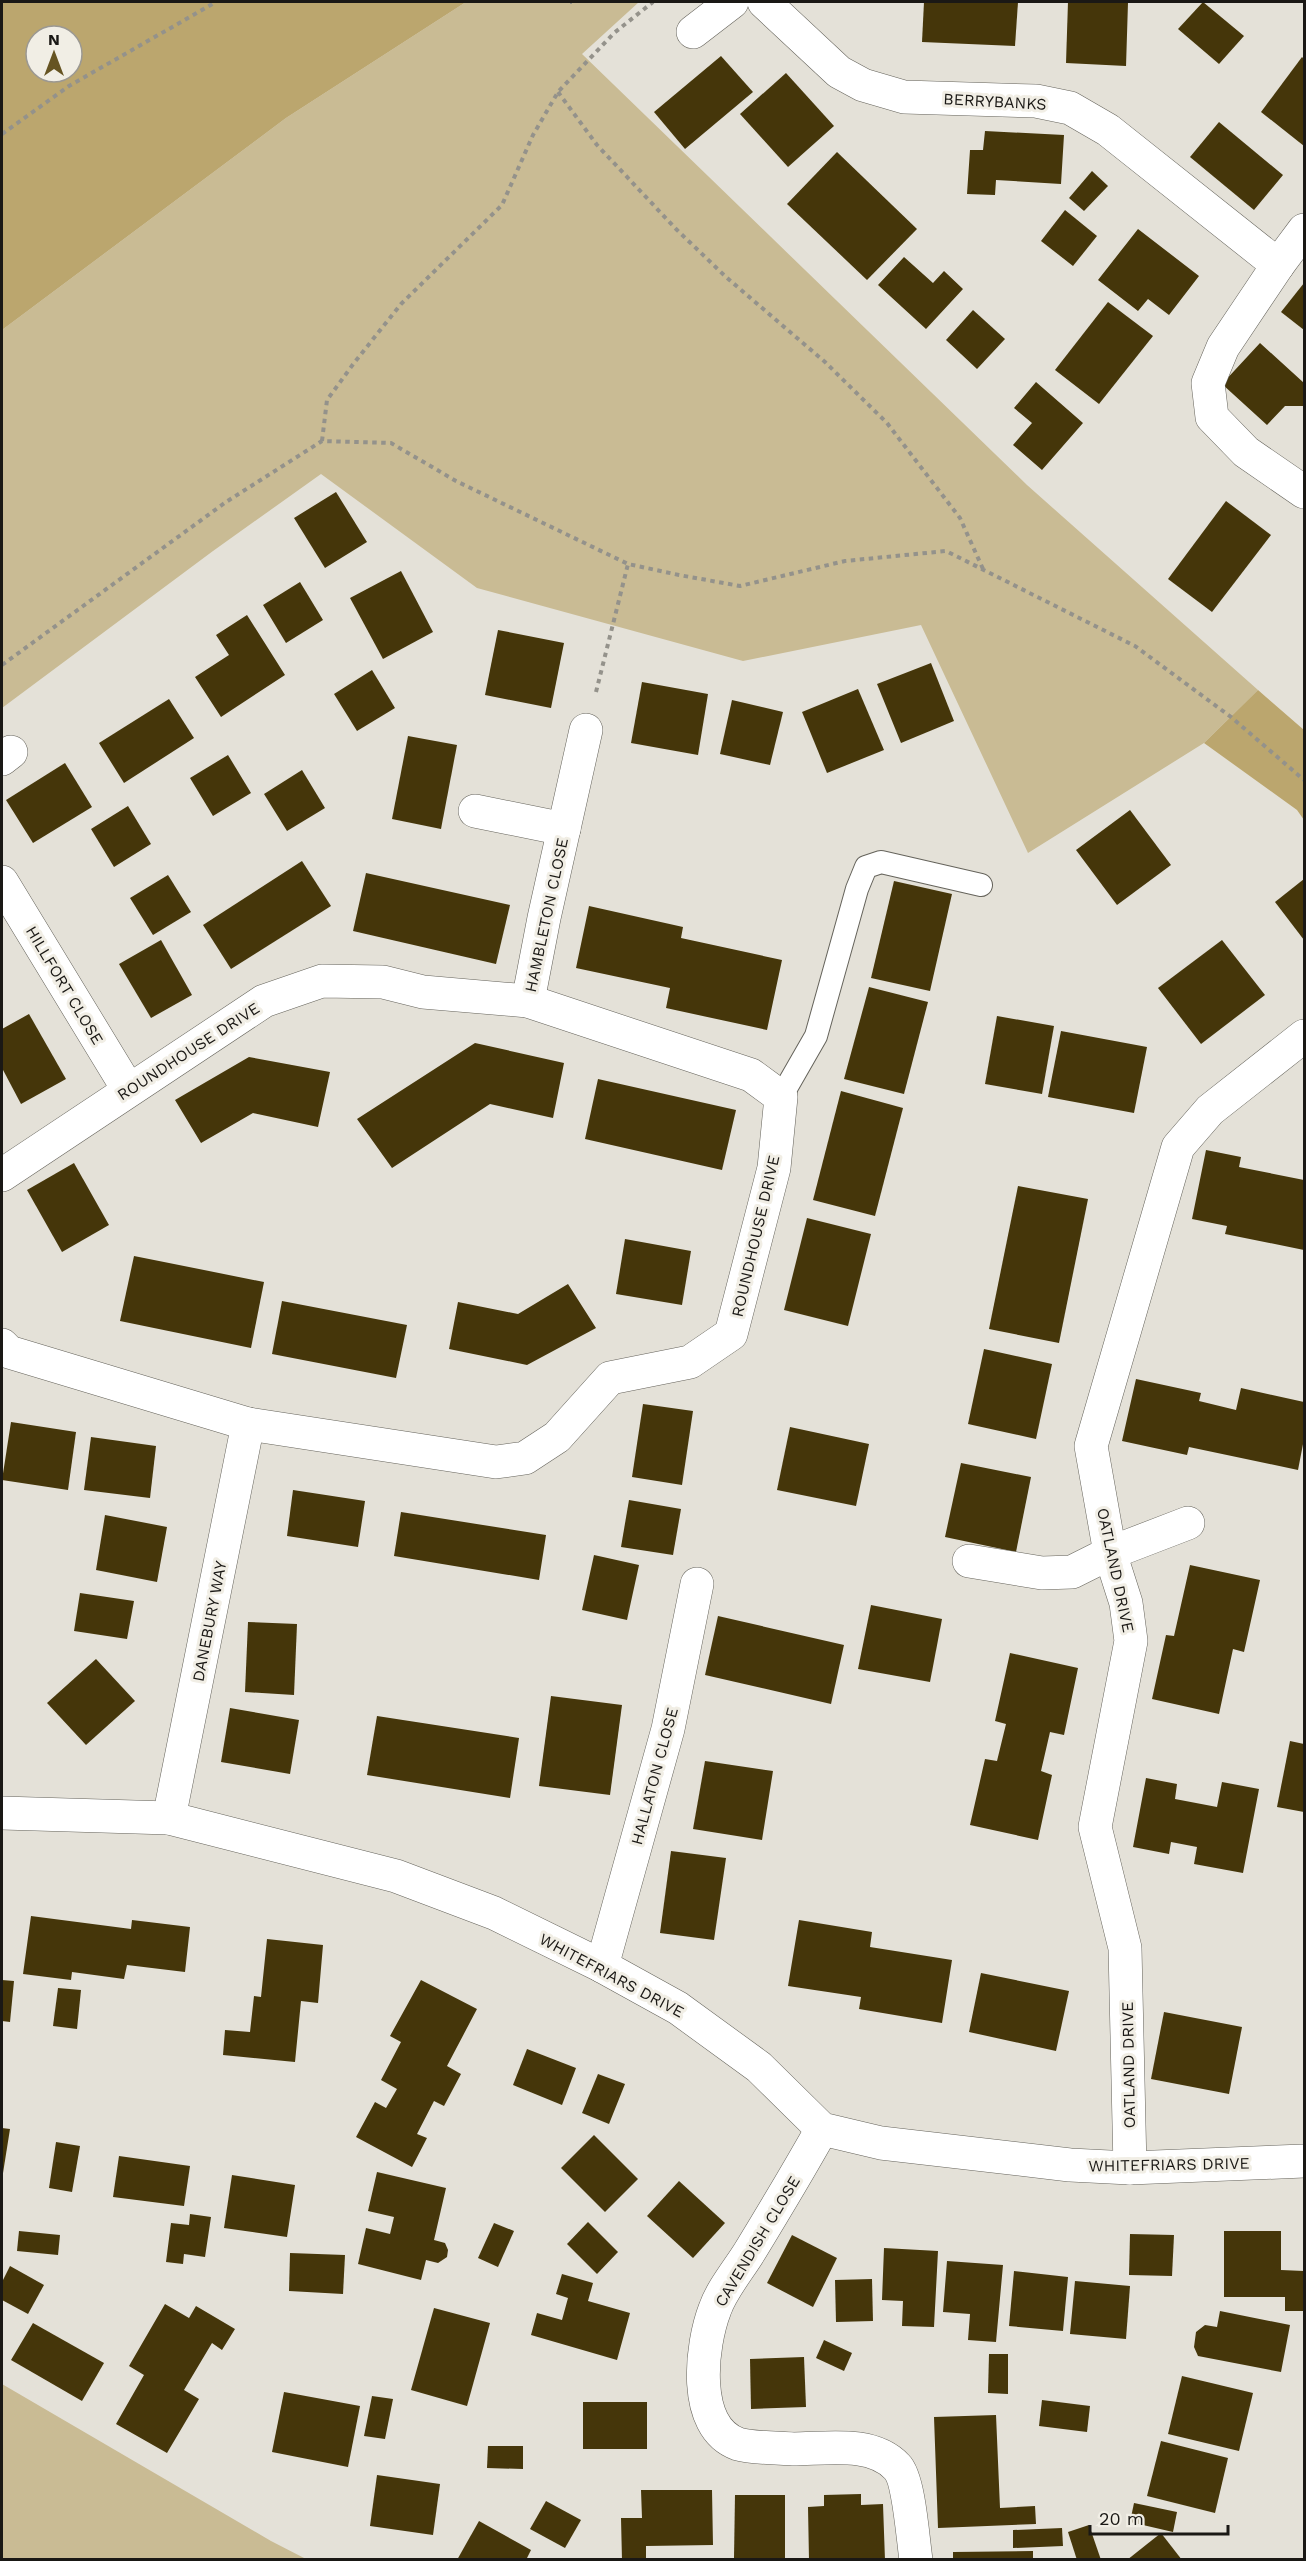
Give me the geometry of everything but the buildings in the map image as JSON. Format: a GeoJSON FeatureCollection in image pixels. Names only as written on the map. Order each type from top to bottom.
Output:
{"type":"FeatureCollection","features":[{"type":"Feature","properties":{"kind":"street"},"geometry":{"type":"LineString","coordinates":[[693,32],[732,2]]}},
{"type":"Feature","properties":{"kind":"street","name":"BERRYBANKS"},"geometry":{"type":"LineString","coordinates":[[764,2],[839,72],[864,86],[904,97],[1035,101],[1070,108],[1108,130],[1278,265]]}},
{"type":"Feature","properties":{"kind":"street"},"geometry":{"type":"LineString","coordinates":[[1305,230],[1278,265],[1223,347],[1208,383],[1212,417],[1246,452],[1305,492]]}},
{"type":"Feature","properties":{"kind":"street","name":"HAMBLETON CLOSE"},"geometry":{"type":"LineString","coordinates":[[528,1001],[586,730]]}},
{"type":"Feature","properties":{"kind":"street","name":"HAMBLETON CLOSE"},"geometry":{"type":"LineString","coordinates":[[475,811],[564,829]]}},
{"type":"Feature","properties":{"kind":"street","name":"HILLFORT CLOSE"},"geometry":{"type":"LineString","coordinates":[[2,882],[128,1089]]}},
{"type":"Feature","properties":{"kind":"street","name":"ROUNDHOUSE DRIVE"},"geometry":{"type":"LineString","coordinates":[[2,1175],[128,1089],[264,1001],[322,981],[383,982],[423,992],[528,1001],[751,1075],[781,1097],[774,1168],[731,1334],[690,1362],[610,1378],[557,1437],[525,1458],[496,1462],[248,1424],[77,1374],[9,1352],[2,1345]]}},
{"type":"Feature","properties":{"kind":"street","name":"OATLAND DRIVE"},"geometry":{"type":"LineString","coordinates":[[1130,2168],[1125,1948],[1095,1827],[1131,1641],[1126,1603],[1110,1553],[1091,1446],[1178,1146],[1210,1110],[1305,1036]]}},
{"type":"Feature","properties":{"kind":"street","name":"DANEBURY WAY"},"geometry":{"type":"LineString","coordinates":[[169,1818],[248,1424]]}},
{"type":"Feature","properties":{"kind":"street"},"geometry":{"type":"LineString","coordinates":[[969,1561],[1042,1573],[1072,1572],[1110,1553],[1188,1523]]}},
{"type":"Feature","properties":{"kind":"street","name":"HALLATON CLOSE"},"geometry":{"type":"LineString","coordinates":[[602,1966],[668,1729],[697,1584]]}},
{"type":"Feature","properties":{"kind":"street","name":"WHITEFRIARS DRIVE"},"geometry":{"type":"LineString","coordinates":[[2,1813],[169,1818],[396,1876],[494,1914],[602,1966],[678,2008],[759,2067],[822,2129],[881,2143],[1070,2164],[1130,2168],[1305,2161]]}},
{"type":"Feature","properties":{"kind":"street","name":"CAVENDISH CLOSE"},"geometry":{"type":"LineString","coordinates":[[822,2129],[787,2191],[715,2307],[708,2333],[704,2363],[705,2403],[713,2423],[724,2435],[738,2444],[793,2449],[846,2446],[882,2456],[898,2467],[904,2479],[916,2559]]}},
{"type":"Feature","properties":{"kind":"lane"},"geometry":{"type":"LineString","coordinates":[[781,1097],[816,1036],[857,889],[866,867],[881,862],[981,885]]}},
{"type":"Feature","properties":{"kind":"path"},"geometry":{"type":"LineString","coordinates":[[2,134],[69,86],[216,2]]}},
{"type":"Feature","properties":{"kind":"path"},"geometry":{"type":"LineString","coordinates":[[322,441],[327,400],[401,304],[502,205],[533,135],[558,92],[614,33],[653,2]]}},
{"type":"Feature","properties":{"kind":"path"},"geometry":{"type":"LineString","coordinates":[[558,92],[597,145],[676,229],[726,277],[825,362],[886,423],[960,518],[983,570]]}},
{"type":"Feature","properties":{"kind":"path"},"geometry":{"type":"LineString","coordinates":[[2,665],[226,502],[322,441],[391,443],[456,481],[628,564],[740,586],[845,561],[946,551],[1135,646],[1232,717],[1305,780]]}},
{"type":"Feature","properties":{"kind":"path"},"geometry":{"type":"LineString","coordinates":[[586,730],[628,564]]}},
{"type":"Feature","properties":{"kind":"shaded area"},"geometry":{"type":"Polygon","coordinates":[[[2,2],[466,2],[286,118],[2,330],[2,2]]]}},
{"type":"Feature","properties":{"kind":"shaded area"},"geometry":{"type":"Polygon","coordinates":[[[466,2],[639,2],[582,54],[1027,485],[1258,690],[1204,743],[1028,853],[921,625],[743,661],[477,588],[321,474],[2,708],[2,330],[286,118],[466,2]]]}},
{"type":"Feature","properties":{"kind":"shaded area"},"geometry":{"type":"Polygon","coordinates":[[[1258,690],[1304,730],[1304,820],[1297,810],[1204,743],[1258,690]]]}},
{"type":"Feature","properties":{"kind":"shaded area"},"geometry":{"type":"Polygon","coordinates":[[[2,2384],[271,2541],[306,2559],[2,2559],[2,2384]]]}}]}
